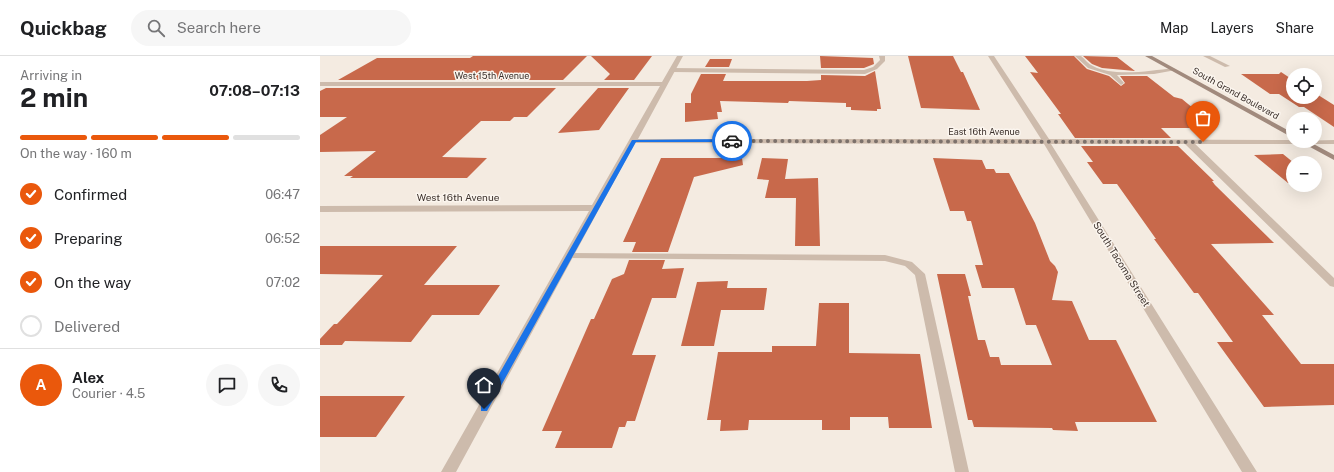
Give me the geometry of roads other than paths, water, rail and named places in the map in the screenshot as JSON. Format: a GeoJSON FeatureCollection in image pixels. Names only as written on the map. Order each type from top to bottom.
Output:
{"type":"FeatureCollection","features":[{"type":"Feature","properties":{"kind":"main road","name":"South Grand Boulevard"},"geometry":{"type":"LineString","coordinates":[[1148,56],[1286,132]]}},
{"type":"Feature","properties":{"kind":"main road"},"geometry":{"type":"LineString","coordinates":[[1316,148],[1334,158]]}},
{"type":"Feature","properties":{"kind":"street"},"geometry":{"type":"LineString","coordinates":[[448,472],[570,256],[680,56]]}},
{"type":"Feature","properties":{"kind":"street"},"geometry":{"type":"LineString","coordinates":[[672,70],[865,72],[875,68],[883,60],[882,56]]}},
{"type":"Feature","properties":{"kind":"street","name":"South Tacoma Street"},"geometry":{"type":"LineString","coordinates":[[991,56],[1046,141],[1250,472]]}},
{"type":"Feature","properties":{"kind":"street"},"geometry":{"type":"LineString","coordinates":[[1078,56],[1092,68],[1111,72],[1152,72],[1173,70]]}},
{"type":"Feature","properties":{"kind":"street"},"geometry":{"type":"LineString","coordinates":[[1206,56],[1228,66]]}},
{"type":"Feature","properties":{"kind":"street"},"geometry":{"type":"LineString","coordinates":[[1111,72],[1121,83]]}},
{"type":"Feature","properties":{"kind":"street","name":"West 15th Avenue"},"geometry":{"type":"LineString","coordinates":[[320,84],[664,84]]}},
{"type":"Feature","properties":{"kind":"street","name":"East 16th Avenue"},"geometry":{"type":"LineString","coordinates":[[634,141],[1286,141]]}},
{"type":"Feature","properties":{"kind":"street"},"geometry":{"type":"LineString","coordinates":[[1188,142],[1334,284]]}},
{"type":"Feature","properties":{"kind":"street","name":"East 16th Avenue"},"geometry":{"type":"LineString","coordinates":[[1322,142],[1334,142]]}},
{"type":"Feature","properties":{"kind":"street","name":"West 16th Avenue"},"geometry":{"type":"LineString","coordinates":[[320,208],[596,208]]}},
{"type":"Feature","properties":{"kind":"street"},"geometry":{"type":"LineString","coordinates":[[570,256],[885,258],[902,261],[914,266],[920,274],[962,472]]}}]}
